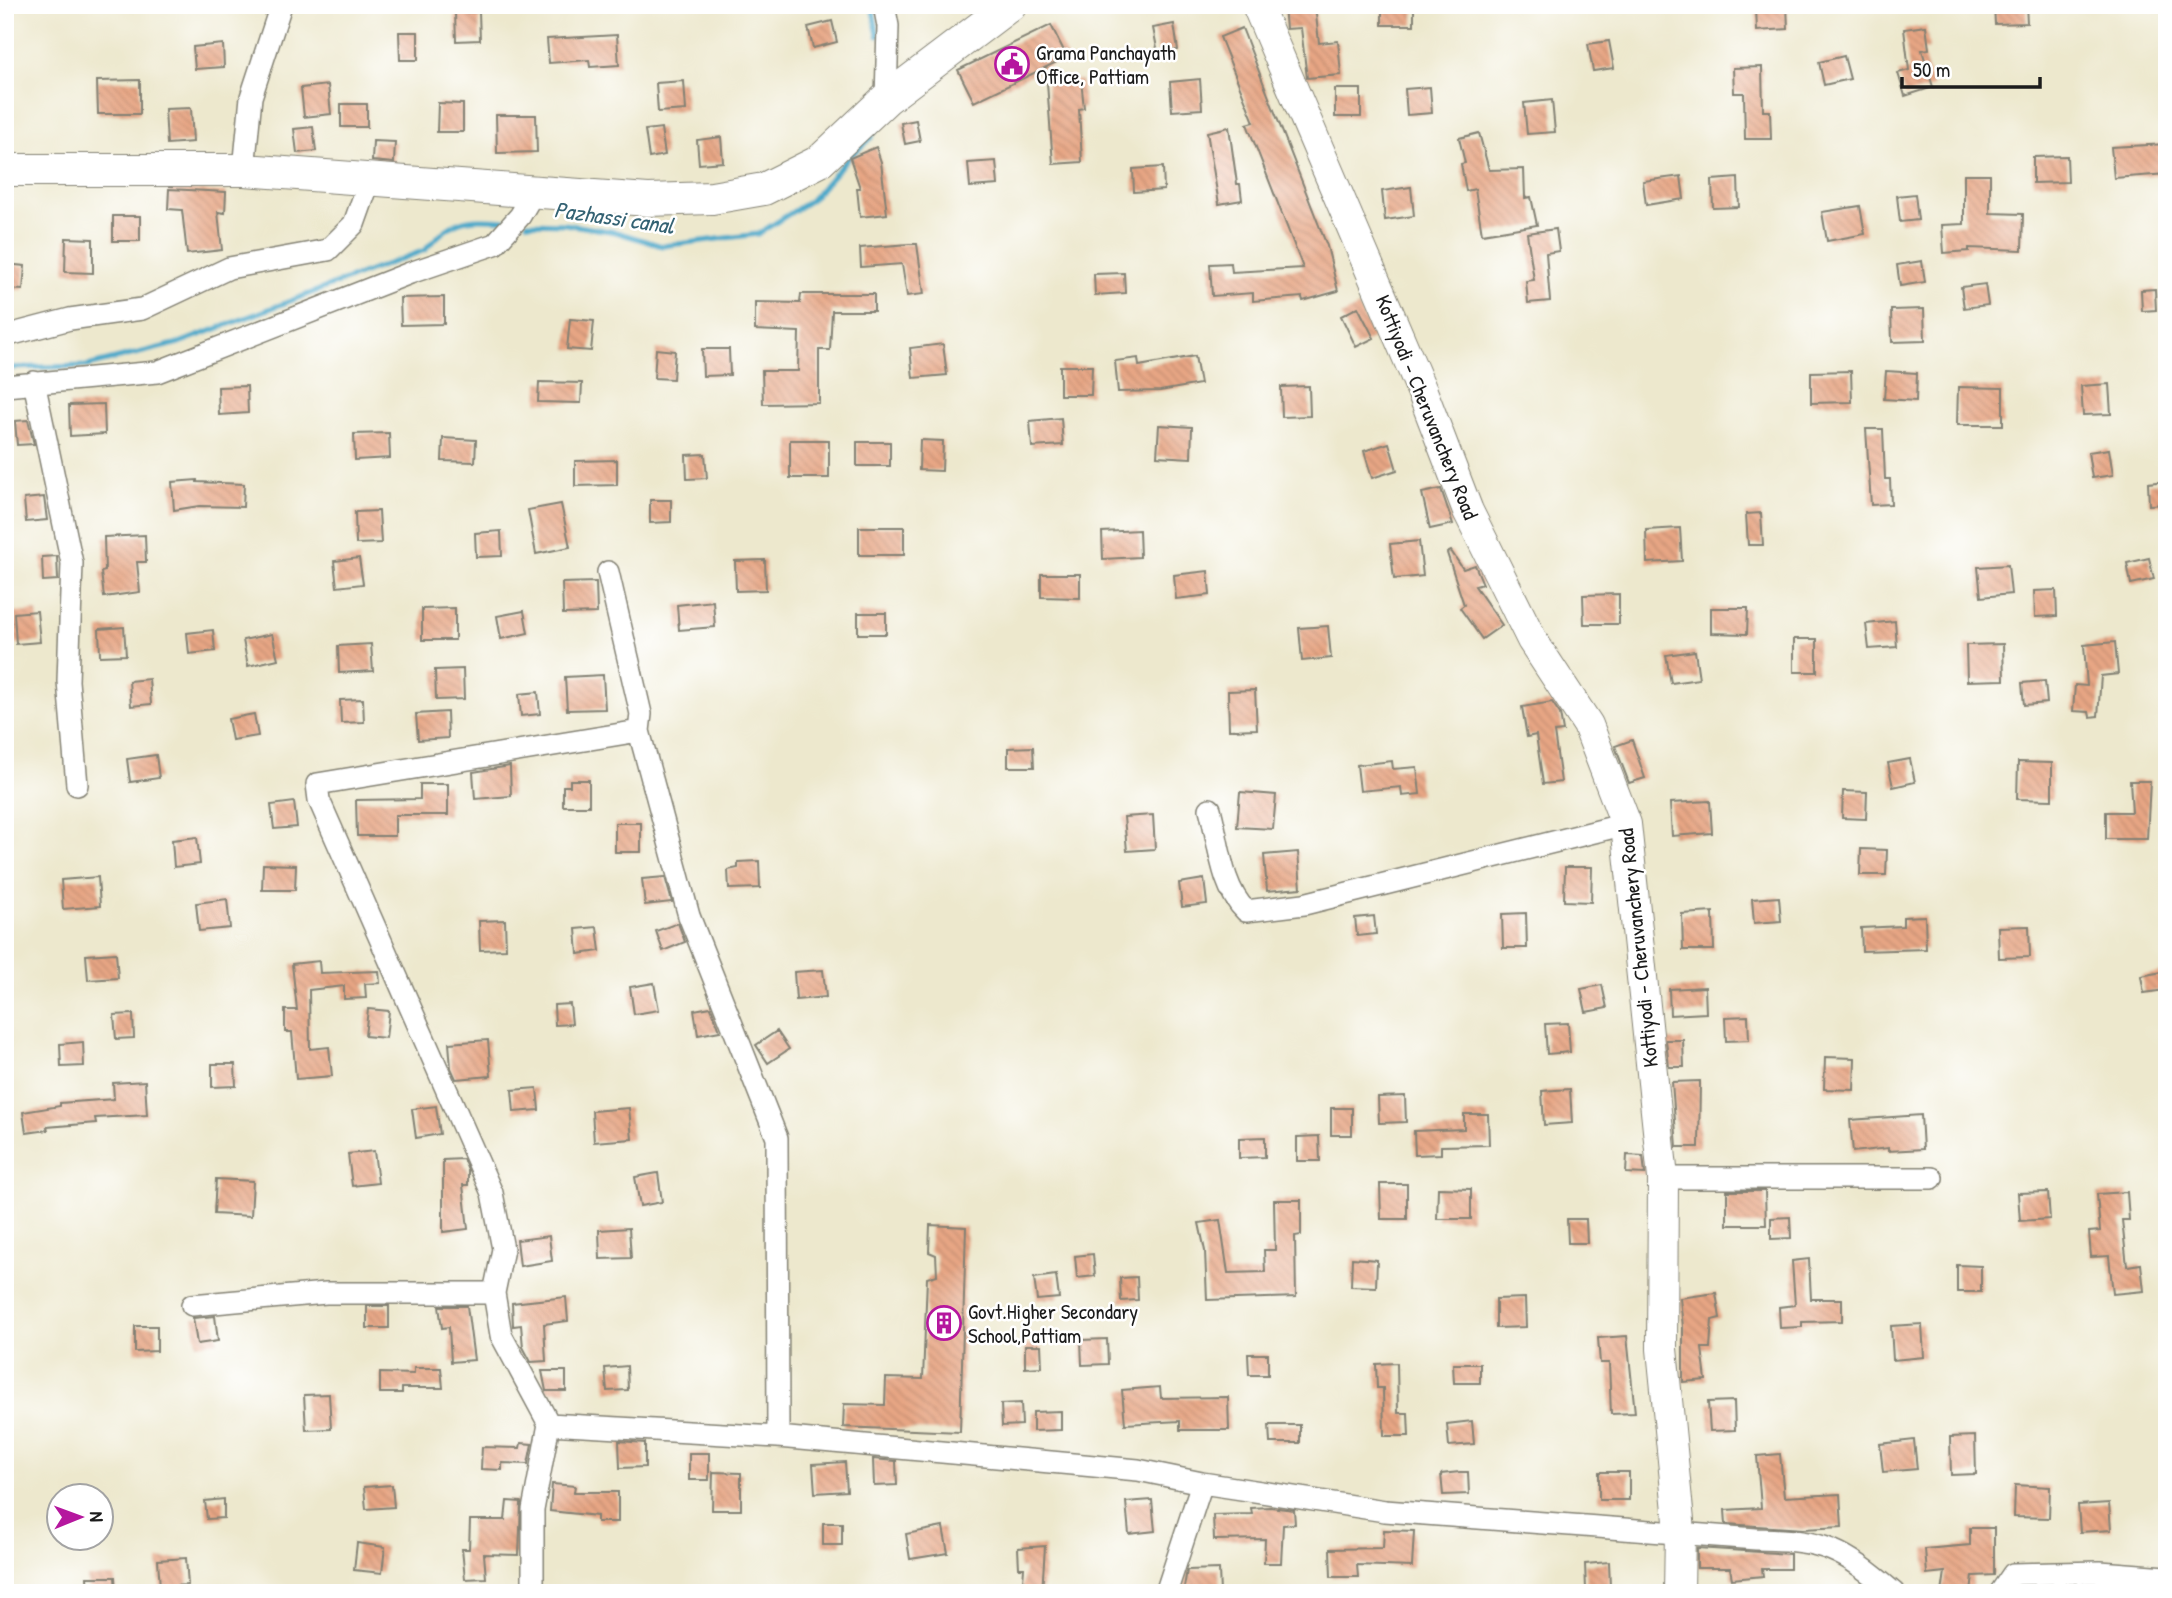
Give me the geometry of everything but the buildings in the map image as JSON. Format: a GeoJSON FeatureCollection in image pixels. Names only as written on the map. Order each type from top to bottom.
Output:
{"type":"FeatureCollection","features":[{"type":"Feature","properties":{"kind":"main road"},"geometry":{"type":"LineString","coordinates":[[5,170],[244,170],[648,201],[712,198],[764,189],[820,161],[886,99],[1010,5]]}},
{"type":"Feature","properties":{"kind":"main road","name":"Kottiyodi - Cheruvanchery Road"},"geometry":{"type":"LineString","coordinates":[[1256,5],[1416,378],[1468,511],[1532,640],[1588,724],[1626,824],[1663,1178],[1662,1349],[1679,1531],[1679,1593]]}},
{"type":"Feature","properties":{"kind":"street"},"geometry":{"type":"LineString","coordinates":[[244,170],[251,97],[281,5]]}},
{"type":"Feature","properties":{"kind":"street"},"geometry":{"type":"LineString","coordinates":[[884,5],[888,26],[886,99]]}},
{"type":"Feature","properties":{"kind":"street"},"geometry":{"type":"LineString","coordinates":[[5,336],[70,318],[142,309],[229,268],[328,250],[354,224],[370,179]]}},
{"type":"Feature","properties":{"kind":"street"},"geometry":{"type":"LineString","coordinates":[[5,386],[157,372],[294,321],[410,273],[495,244],[520,216],[534,192]]}},
{"type":"Feature","properties":{"kind":"street"},"geometry":{"type":"LineString","coordinates":[[34,382],[72,563],[68,681],[77,785]]}},
{"type":"Feature","properties":{"kind":"street"},"geometry":{"type":"LineString","coordinates":[[608,572],[640,714],[639,731],[689,916],[777,1138],[778,1437]]}},
{"type":"Feature","properties":{"kind":"street"},"geometry":{"type":"LineString","coordinates":[[533,1593],[533,1510],[549,1424],[501,1335],[494,1293],[503,1250],[492,1193],[319,800],[317,785],[639,731]]}},
{"type":"Feature","properties":{"kind":"street"},"geometry":{"type":"LineString","coordinates":[[1210,809],[1229,884],[1237,902],[1247,911],[1304,904],[1626,824]]}},
{"type":"Feature","properties":{"kind":"street"},"geometry":{"type":"LineString","coordinates":[[1663,1178],[1932,1178]]}},
{"type":"Feature","properties":{"kind":"street"},"geometry":{"type":"LineString","coordinates":[[192,1305],[326,1293],[494,1293]]}},
{"type":"Feature","properties":{"kind":"street"},"geometry":{"type":"LineString","coordinates":[[549,1424],[778,1437],[1138,1470],[1202,1483],[1385,1511],[1679,1531],[1756,1539],[1804,1540],[1840,1552],[1894,1593]]}},
{"type":"Feature","properties":{"kind":"street"},"geometry":{"type":"LineString","coordinates":[[1166,1593],[1202,1483]]}},
{"type":"Feature","properties":{"kind":"street"},"geometry":{"type":"LineString","coordinates":[[2000,1593],[2013,1574],[2100,1572],[2167,1577]]}},
{"type":"Feature","properties":{"kind":"waterway","name":"Pazhassi canal"},"geometry":{"type":"LineString","coordinates":[[872,5],[878,36]]}},
{"type":"Feature","properties":{"kind":"waterway","name":"Pazhassi canal"},"geometry":{"type":"LineString","coordinates":[[527,223],[565,224],[616,232],[662,246],[758,234],[811,200],[850,156],[871,138],[877,125]]}},
{"type":"Feature","properties":{"kind":"waterway"},"geometry":{"type":"LineString","coordinates":[[5,368],[87,366],[179,343],[425,250],[443,232],[460,222],[479,219],[505,220]]}},
{"type":"Feature","properties":{"kind":"place","name":"Grama Panchayath Office, Pattiam"},"geometry":{"type":"Point","coordinates":[1012,64]}},
{"type":"Feature","properties":{"kind":"place","name":"Govt.Higher Secondary School,Pattiam"},"geometry":{"type":"Point","coordinates":[944,1323]}}]}
